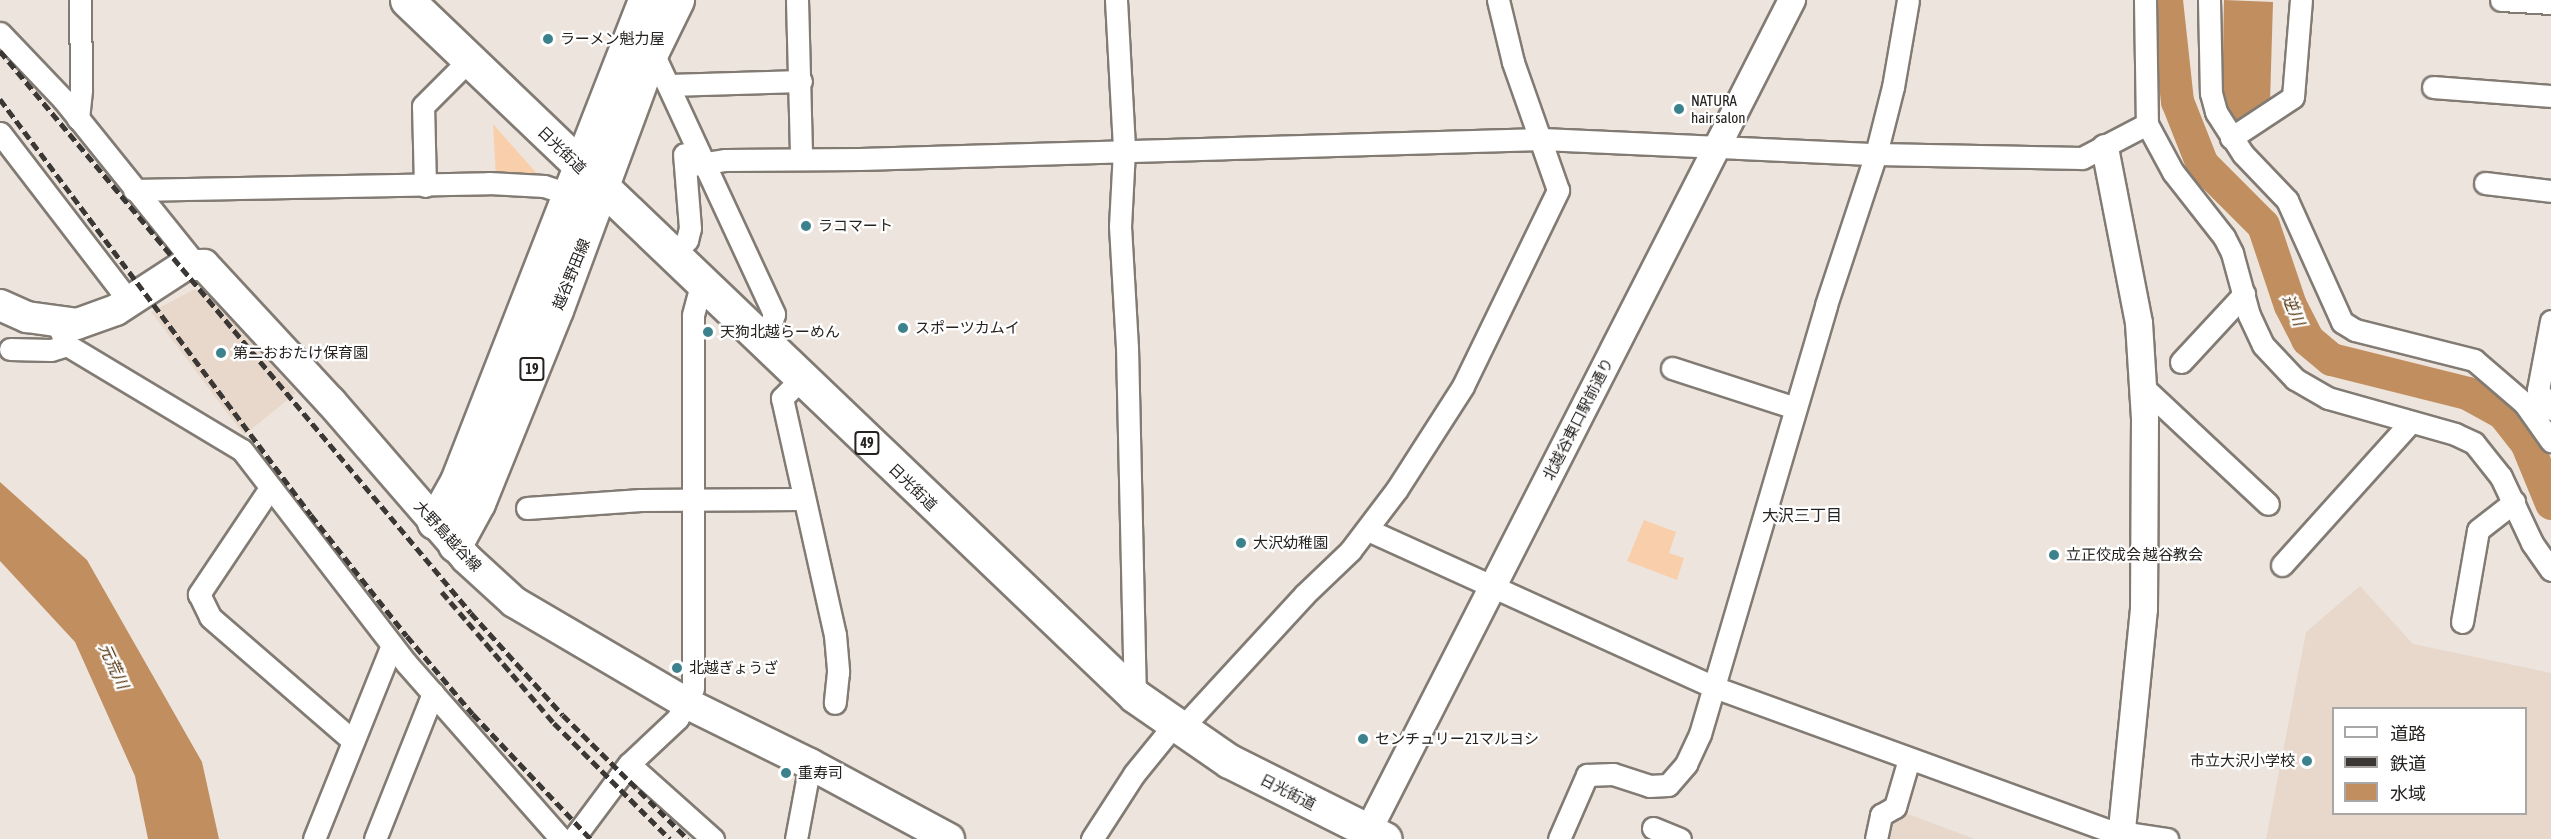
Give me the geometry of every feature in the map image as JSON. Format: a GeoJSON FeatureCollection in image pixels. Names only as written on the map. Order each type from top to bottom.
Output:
{"type":"FeatureCollection","features":[{"type":"Feature","properties":{"kind":"main road","name":"日光街道"},"geometry":{"type":"LineString","coordinates":[[407,0],[469,60],[574,180],[603,190],[1135,696],[1177,727],[1271,784],[1373,836]]}},
{"type":"Feature","properties":{"kind":"main road","name":"越谷野田線"},"geometry":{"type":"LineString","coordinates":[[444,533],[458,481],[645,0]]}},
{"type":"Feature","properties":{"kind":"main road","name":"越谷野田線"},"geometry":{"type":"LineString","coordinates":[[444,533],[478,503],[603,190],[652,51],[677,0]]}},
{"type":"Feature","properties":{"kind":"main road"},"geometry":{"type":"LineString","coordinates":[[0,305],[62,334],[99,318],[194,262]]}},
{"type":"Feature","properties":{"kind":"main road","name":"大野島越谷線"},"geometry":{"type":"LineString","coordinates":[[194,262],[215,272],[444,533],[507,595],[535,617],[688,704],[810,764],[949,839]]}},
{"type":"Feature","properties":{"kind":"street"},"geometry":{"type":"LineString","coordinates":[[78,119],[81,90],[80,0]]}},
{"type":"Feature","properties":{"kind":"street"},"geometry":{"type":"LineString","coordinates":[[797,0],[801,81],[801,158]]}},
{"type":"Feature","properties":{"kind":"street"},"geometry":{"type":"LineString","coordinates":[[1116,0],[1124,150],[1120,235],[1127,347],[1135,696]]}},
{"type":"Feature","properties":{"kind":"street"},"geometry":{"type":"LineString","coordinates":[[1092,839],[1134,774],[1368,530],[1463,386],[1558,190],[1542,139],[1513,62],[1498,0]]}},
{"type":"Feature","properties":{"kind":"street","name":"北越谷東口駅前通り"},"geometry":{"type":"LineString","coordinates":[[1373,836],[1493,585],[1792,0]]}},
{"type":"Feature","properties":{"kind":"street"},"geometry":{"type":"LineString","coordinates":[[1559,839],[1587,775],[1613,774],[1649,786],[1668,785],[1691,754],[1714,687],[1795,408],[1876,154],[1893,87],[1908,0]]}},
{"type":"Feature","properties":{"kind":"street"},"geometry":{"type":"LineString","coordinates":[[2145,0],[2147,124],[2173,172],[2224,237],[2263,345],[2295,379],[2328,398],[2455,434],[2474,443],[2501,477],[2532,543],[2551,570]]}},
{"type":"Feature","properties":{"kind":"street"},"geometry":{"type":"LineString","coordinates":[[2209,0],[2211,93],[2216,112],[2231,138],[2287,200],[2342,322],[2355,330],[2474,360],[2524,403],[2551,441]]}},
{"type":"Feature","properties":{"kind":"street"},"geometry":{"type":"LineString","coordinates":[[2231,138],[2293,97],[2301,0]]}},
{"type":"Feature","properties":{"kind":"street"},"geometry":{"type":"LineString","coordinates":[[2501,0],[2551,3]]}},
{"type":"Feature","properties":{"kind":"street"},"geometry":{"type":"LineString","coordinates":[[0,33],[78,119],[194,262]]}},
{"type":"Feature","properties":{"kind":"street"},"geometry":{"type":"LineString","coordinates":[[652,51],[670,89],[695,165],[774,314],[764,344]]}},
{"type":"Feature","properties":{"kind":"street"},"geometry":{"type":"LineString","coordinates":[[425,186],[423,106],[469,60]]}},
{"type":"Feature","properties":{"kind":"street"},"geometry":{"type":"LineString","coordinates":[[670,89],[801,81]]}},
{"type":"Feature","properties":{"kind":"street"},"geometry":{"type":"LineString","coordinates":[[2433,87],[2551,96]]}},
{"type":"Feature","properties":{"kind":"street"},"geometry":{"type":"LineString","coordinates":[[695,165],[726,160],[860,159],[1542,139],[1876,154],[2082,158],[2147,124]]}},
{"type":"Feature","properties":{"kind":"street"},"geometry":{"type":"LineString","coordinates":[[0,133],[129,301]]}},
{"type":"Feature","properties":{"kind":"street"},"geometry":{"type":"LineString","coordinates":[[2105,148],[2136,302],[2143,387],[2144,609],[2115,837]]}},
{"type":"Feature","properties":{"kind":"street"},"geometry":{"type":"LineString","coordinates":[[671,256],[687,240],[695,165]]}},
{"type":"Feature","properties":{"kind":"street"},"geometry":{"type":"LineString","coordinates":[[134,190],[489,183],[544,186],[574,180]]}},
{"type":"Feature","properties":{"kind":"street"},"geometry":{"type":"LineString","coordinates":[[2485,183],[2551,191]]}},
{"type":"Feature","properties":{"kind":"street"},"geometry":{"type":"LineString","coordinates":[[573,839],[629,764],[688,704],[693,688],[695,501],[693,315],[701,285]]}},
{"type":"Feature","properties":{"kind":"street"},"geometry":{"type":"LineString","coordinates":[[2181,362],[2244,294]]}},
{"type":"Feature","properties":{"kind":"street"},"geometry":{"type":"LineString","coordinates":[[2551,321],[2548,350],[2538,390],[2551,409]]}},
{"type":"Feature","properties":{"kind":"street"},"geometry":{"type":"LineString","coordinates":[[3,350],[51,350],[62,334],[242,450],[392,645],[561,839]]}},
{"type":"Feature","properties":{"kind":"street"},"geometry":{"type":"LineString","coordinates":[[1672,368],[1795,408]]}},
{"type":"Feature","properties":{"kind":"street"},"geometry":{"type":"LineString","coordinates":[[801,379],[782,399],[802,499],[835,635],[838,672],[835,703]]}},
{"type":"Feature","properties":{"kind":"street"},"geometry":{"type":"LineString","coordinates":[[2143,387],[2268,504]]}},
{"type":"Feature","properties":{"kind":"street"},"geometry":{"type":"LineString","coordinates":[[2282,565],[2410,423]]}},
{"type":"Feature","properties":{"kind":"street"},"geometry":{"type":"LineString","coordinates":[[270,488],[199,594],[210,617],[352,741]]}},
{"type":"Feature","properties":{"kind":"street"},"geometry":{"type":"LineString","coordinates":[[527,508],[641,500],[802,499]]}},
{"type":"Feature","properties":{"kind":"street"},"geometry":{"type":"LineString","coordinates":[[2462,622],[2478,530],[2514,502]]}},
{"type":"Feature","properties":{"kind":"street"},"geometry":{"type":"LineString","coordinates":[[1368,530],[1714,687],[2107,830],[2115,837],[2167,839]]}},
{"type":"Feature","properties":{"kind":"street"},"geometry":{"type":"LineString","coordinates":[[314,839],[392,645]]}},
{"type":"Feature","properties":{"kind":"street"},"geometry":{"type":"LineString","coordinates":[[375,839],[433,693]]}},
{"type":"Feature","properties":{"kind":"street"},"geometry":{"type":"LineString","coordinates":[[1876,839],[1881,815],[1895,807],[1909,759]]}},
{"type":"Feature","properties":{"kind":"street"},"geometry":{"type":"LineString","coordinates":[[629,764],[713,839]]}},
{"type":"Feature","properties":{"kind":"street"},"geometry":{"type":"LineString","coordinates":[[796,839],[810,764]]}},
{"type":"Feature","properties":{"kind":"street"},"geometry":{"type":"LineString","coordinates":[[1653,828],[1680,839]]}},
{"type":"Feature","properties":{"kind":"shaded area"},"geometry":{"type":"Polygon","coordinates":[[[493,124],[539,176],[496,178],[493,124]]]}},
{"type":"Feature","properties":{"kind":"shaded area","name":"第二おおたけ保育園"},"geometry":{"type":"Polygon","coordinates":[[[195,289],[208,291],[296,393],[244,435],[151,312],[195,289]]]}},
{"type":"Feature","properties":{"kind":"shaded area"},"geometry":{"type":"Polygon","coordinates":[[[1644,520],[1676,532],[1669,553],[1684,558],[1677,580],[1627,561],[1644,520]]]}},
{"type":"Feature","properties":{"kind":"shaded area","name":"市立大沢小学校"},"geometry":{"type":"Polygon","coordinates":[[[2360,586],[2413,644],[2551,673],[2551,839],[2266,839],[2306,632],[2360,586]]]}},
{"type":"Feature","properties":{"kind":"shaded area"},"geometry":{"type":"Polygon","coordinates":[[[1897,810],[1975,839],[1878,839],[1897,810]]]}},
{"type":"Feature","properties":{"kind":"water"},"geometry":{"type":"Polygon","coordinates":[[[2224,0],[2273,2],[2270,102],[2233,124],[2222,101],[2224,0]]]}},
{"type":"Feature","properties":{"kind":"water","name":"元荒川"},"geometry":{"type":"Polygon","coordinates":[[[0,482],[87,560],[202,762],[219,839],[148,839],[135,776],[75,642],[0,561],[0,482]]]}},
{"type":"Feature","properties":{"kind":"waterway","name":"逆川"},"geometry":{"type":"LineString","coordinates":[[2166,0],[2177,101],[2202,164],[2263,225],[2290,305],[2307,339],[2331,359],[2467,393],[2503,413],[2526,442],[2551,503]]}},
{"type":"Feature","properties":{"kind":"railway"},"geometry":{"type":"LineString","coordinates":[[0,51],[471,613],[563,715],[688,839]]}},
{"type":"Feature","properties":{"kind":"railway"},"geometry":{"type":"LineString","coordinates":[[0,99],[311,515],[407,636],[473,714],[591,839]]}},
{"type":"Feature","properties":{"kind":"railway"},"geometry":{"type":"LineString","coordinates":[[442,592],[554,723],[670,839]]}},
{"type":"Feature","properties":{"kind":"place","name":"ラーメン魁力屋"},"geometry":{"type":"Point","coordinates":[548,39]}},
{"type":"Feature","properties":{"kind":"place","name":"NATURA hair salon"},"geometry":{"type":"Point","coordinates":[1679,109]}},
{"type":"Feature","properties":{"kind":"place","name":"ラコマート"},"geometry":{"type":"Point","coordinates":[806,226]}},
{"type":"Feature","properties":{"kind":"place","name":"スポーツカムイ"},"geometry":{"type":"Point","coordinates":[903,328]}},
{"type":"Feature","properties":{"kind":"place","name":"天狗北越らーめん"},"geometry":{"type":"Point","coordinates":[708,332]}},
{"type":"Feature","properties":{"kind":"place","name":"第二おおたけ保育園"},"geometry":{"type":"Point","coordinates":[221,353]}},
{"type":"Feature","properties":{"kind":"place","name":"大沢幼稚園"},"geometry":{"type":"Point","coordinates":[1241,543]}},
{"type":"Feature","properties":{"kind":"place","name":"立正佼成会 越谷教会"},"geometry":{"type":"Point","coordinates":[2054,555]}},
{"type":"Feature","properties":{"kind":"place","name":"北越ぎょうざ"},"geometry":{"type":"Point","coordinates":[677,668]}},
{"type":"Feature","properties":{"kind":"place","name":"センチュリー21マルヨシ"},"geometry":{"type":"Point","coordinates":[1363,739]}},
{"type":"Feature","properties":{"kind":"place","name":"市立大沢小学校"},"geometry":{"type":"Point","coordinates":[2307,761]}},
{"type":"Feature","properties":{"kind":"place","name":"重寿司"},"geometry":{"type":"Point","coordinates":[786,773]}},
{"type":"Feature","properties":{"kind":"district","name":"大沢三丁目"},"geometry":{"type":"Point","coordinates":[1802,515]}}]}
